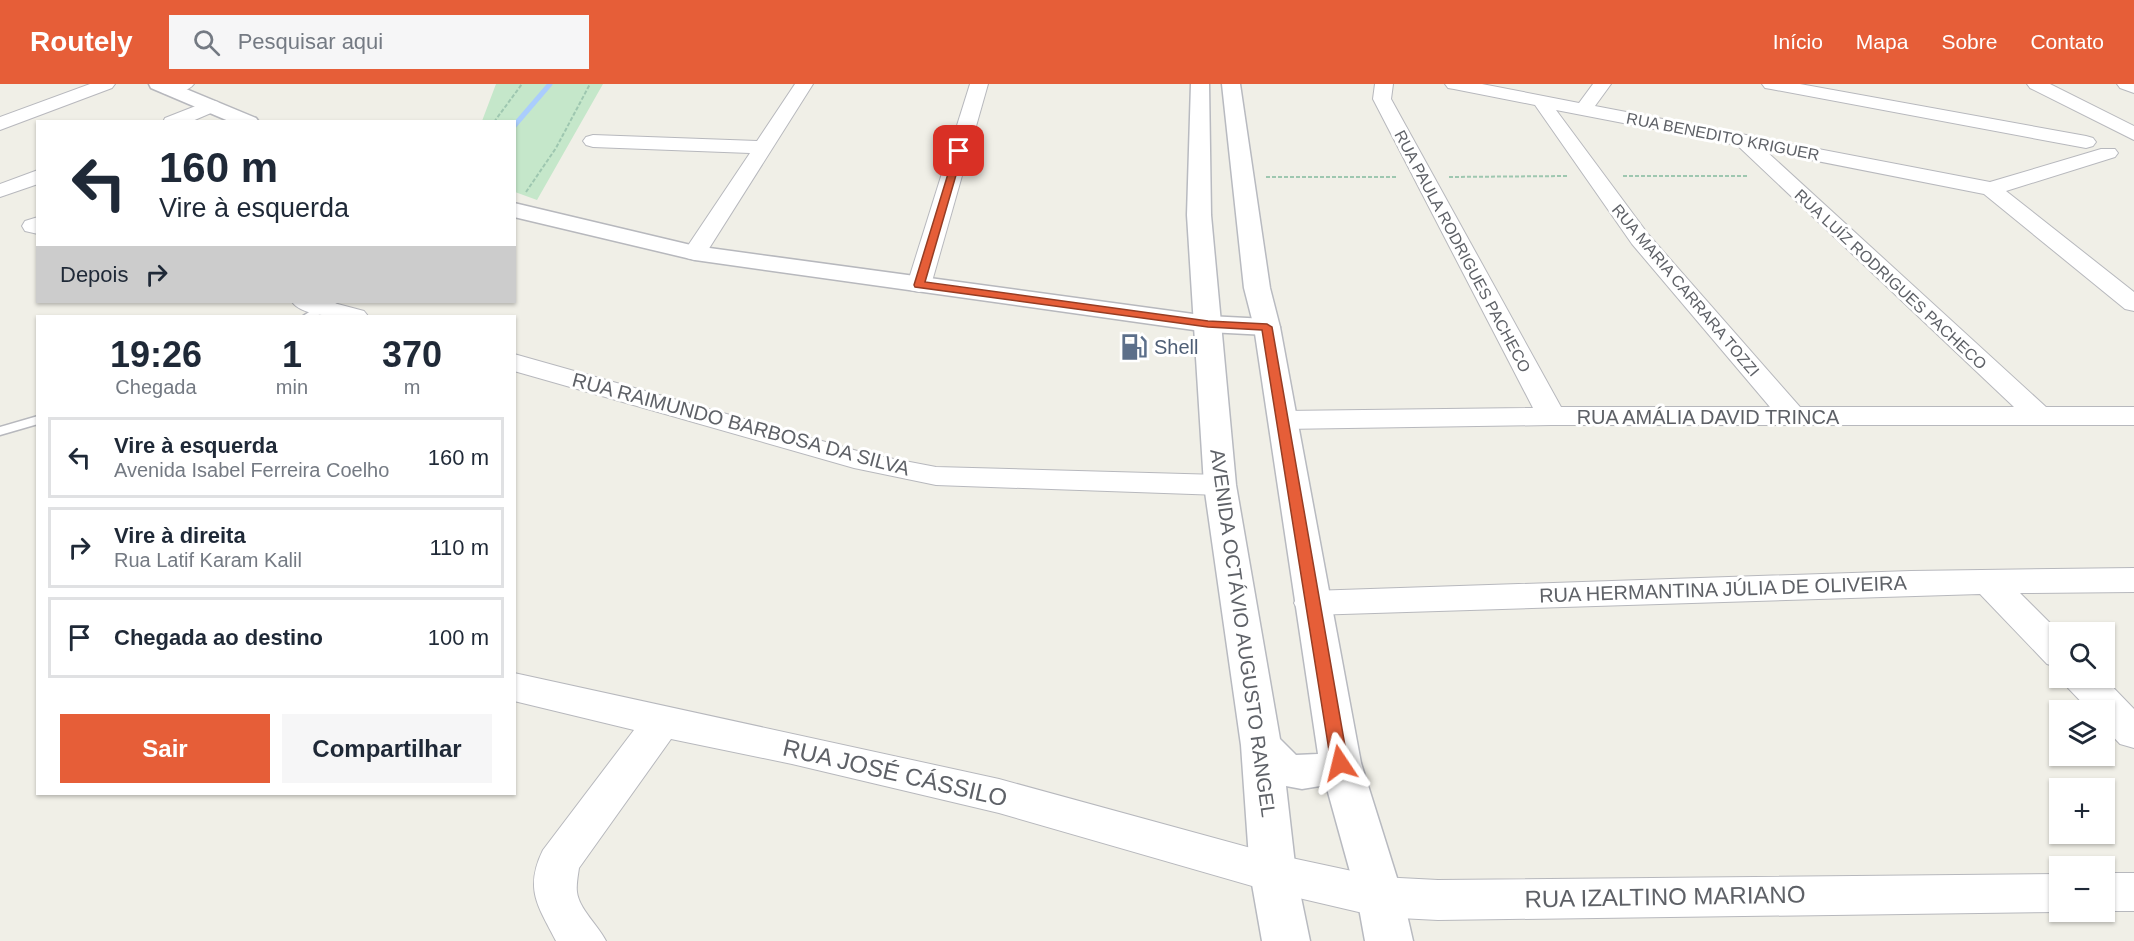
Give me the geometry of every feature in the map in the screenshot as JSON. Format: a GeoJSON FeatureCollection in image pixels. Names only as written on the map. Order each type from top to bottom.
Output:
{"type":"FeatureCollection","features":[{"type":"Feature","properties":{"kind":"main road","name":"AVENIDA OCTÁVIO AUGUSTO RANGEL"},"geometry":{"type":"LineString","coordinates":[[1200,84],[1199,215],[1220,485],[1261,745],[1273,873],[1286,941]]}},
{"type":"Feature","properties":{"kind":"main road"},"geometry":{"type":"LineString","coordinates":[[1231,84],[1257,288],[1267,327],[1311,603],[1340,763],[1380,897],[1389,941]]}},
{"type":"Feature","properties":{"kind":"main road"},"geometry":{"type":"LineString","coordinates":[[171,86],[244,120]]}},
{"type":"Feature","properties":{"kind":"main road"},"geometry":{"type":"LineString","coordinates":[[518,205],[579,227],[695,253],[1208,324],[1267,327]]}},
{"type":"Feature","properties":{"kind":"main road"},"geometry":{"type":"LineString","coordinates":[[1261,745],[1281,767],[1300,772],[1321,771],[1340,763]]}},
{"type":"Feature","properties":{"kind":"street"},"geometry":{"type":"LineString","coordinates":[[0,124],[106,84]]}},
{"type":"Feature","properties":{"kind":"street"},"geometry":{"type":"LineString","coordinates":[[695,253],[761,147],[804,84]]}},
{"type":"Feature","properties":{"kind":"street"},"geometry":{"type":"LineString","coordinates":[[919,285],[979,84]]}},
{"type":"Feature","properties":{"kind":"street","name":"RUA PAULA RODRIGUES PACHECO"},"geometry":{"type":"LineString","coordinates":[[1384,84],[1382,99],[1551,416]]}},
{"type":"Feature","properties":{"kind":"street","name":"RUA BENEDITO KRIGUER"},"geometry":{"type":"LineString","coordinates":[[1454,84],[1991,189]]}},
{"type":"Feature","properties":{"kind":"street"},"geometry":{"type":"LineString","coordinates":[[1584,109],[1602,84]]}},
{"type":"Feature","properties":{"kind":"street"},"geometry":{"type":"LineString","coordinates":[[1772,84],[2086,142],[2085,145],[2092,149],[2125,146]]}},
{"type":"Feature","properties":{"kind":"street"},"geometry":{"type":"LineString","coordinates":[[2036,84],[2125,146]]}},
{"type":"Feature","properties":{"kind":"street"},"geometry":{"type":"LineString","coordinates":[[2126,84],[2134,88]]}},
{"type":"Feature","properties":{"kind":"street","name":"RUA MARIA CARRARA TOZZI"},"geometry":{"type":"LineString","coordinates":[[1542,101],[1640,239],[1793,417]]}},
{"type":"Feature","properties":{"kind":"street"},"geometry":{"type":"LineString","coordinates":[[177,120],[211,106]]}},
{"type":"Feature","properties":{"kind":"street","name":"RUA LUÍZ RODRIGUES PACHECO"},"geometry":{"type":"LineString","coordinates":[[1743,140],[2040,417]]}},
{"type":"Feature","properties":{"kind":"street"},"geometry":{"type":"LineString","coordinates":[[593,141],[761,147]]}},
{"type":"Feature","properties":{"kind":"street"},"geometry":{"type":"LineString","coordinates":[[1991,189],[2125,146]]}},
{"type":"Feature","properties":{"kind":"street"},"geometry":{"type":"LineString","coordinates":[[0,191],[36,177]]}},
{"type":"Feature","properties":{"kind":"street"},"geometry":{"type":"LineString","coordinates":[[1991,189],[2128,293]]}},
{"type":"Feature","properties":{"kind":"street"},"geometry":{"type":"LineString","coordinates":[[317,307],[351,315]]}},
{"type":"Feature","properties":{"kind":"street","name":"RUA RAIMUNDO BARBOSA DA SILVA"},"geometry":{"type":"LineString","coordinates":[[516,363],[865,462],[936,476],[1220,485]]}},
{"type":"Feature","properties":{"kind":"street","name":"RUA AMÁLIA DAVID TRINCA"},"geometry":{"type":"LineString","coordinates":[[1282,420],[1551,416],[2134,416]]}},
{"type":"Feature","properties":{"kind":"street","name":"RUA HERMANTINA JÚLIA DE OLIVEIRA"},"geometry":{"type":"LineString","coordinates":[[1311,603],[1989,582],[2134,580]]}},
{"type":"Feature","properties":{"kind":"street"},"geometry":{"type":"LineString","coordinates":[[1989,582],[2049,645]]}},
{"type":"Feature","properties":{"kind":"street","name":"RUA JOSÉ CÁSSILO"},"geometry":{"type":"LineString","coordinates":[[516,687],[999,796],[1273,873]]}},
{"type":"Feature","properties":{"kind":"street"},"geometry":{"type":"LineString","coordinates":[[2091,688],[2134,733]]}},
{"type":"Feature","properties":{"kind":"street"},"geometry":{"type":"LineString","coordinates":[[584,941],[575,933],[555,896],[558,863],[662,722]]}},
{"type":"Feature","properties":{"kind":"street","name":"RUA IZALTINO MARIANO"},"geometry":{"type":"LineString","coordinates":[[1273,873],[1380,897],[1438,900],[2049,892]]}},
{"type":"Feature","properties":{"kind":"street"},"geometry":{"type":"LineString","coordinates":[[2115,892],[2134,892]]}},
{"type":"Feature","properties":{"kind":"lane"},"geometry":{"type":"LineString","coordinates":[[0,431],[36,421]]}},
{"type":"Feature","properties":{"kind":"path"},"geometry":{"type":"LineString","coordinates":[[495,120],[522,84]]}},
{"type":"Feature","properties":{"kind":"path"},"geometry":{"type":"LineString","coordinates":[[518,205],[556,148],[590,84]]}},
{"type":"Feature","properties":{"kind":"path"},"geometry":{"type":"LineString","coordinates":[[1243,177],[1781,176]]}},
{"type":"Feature","properties":{"kind":"green space"},"geometry":{"type":"Polygon","coordinates":[[[496,84],[603,84],[537,200],[516,192],[516,120],[482,120],[496,84]]]}},
{"type":"Feature","properties":{"kind":"waterway"},"geometry":{"type":"LineString","coordinates":[[516,124],[550,84]]}},
{"type":"Feature","properties":{"kind":"place","name":"Shell"},"geometry":{"type":"Point","coordinates":[1134,347]}},
{"type":"Feature","properties":{"kind":"route"},"geometry":{"type":"LineString","coordinates":[[959,151],[919,285],[1208,324],[1267,327],[1311,603],[1340,763]]}}]}
